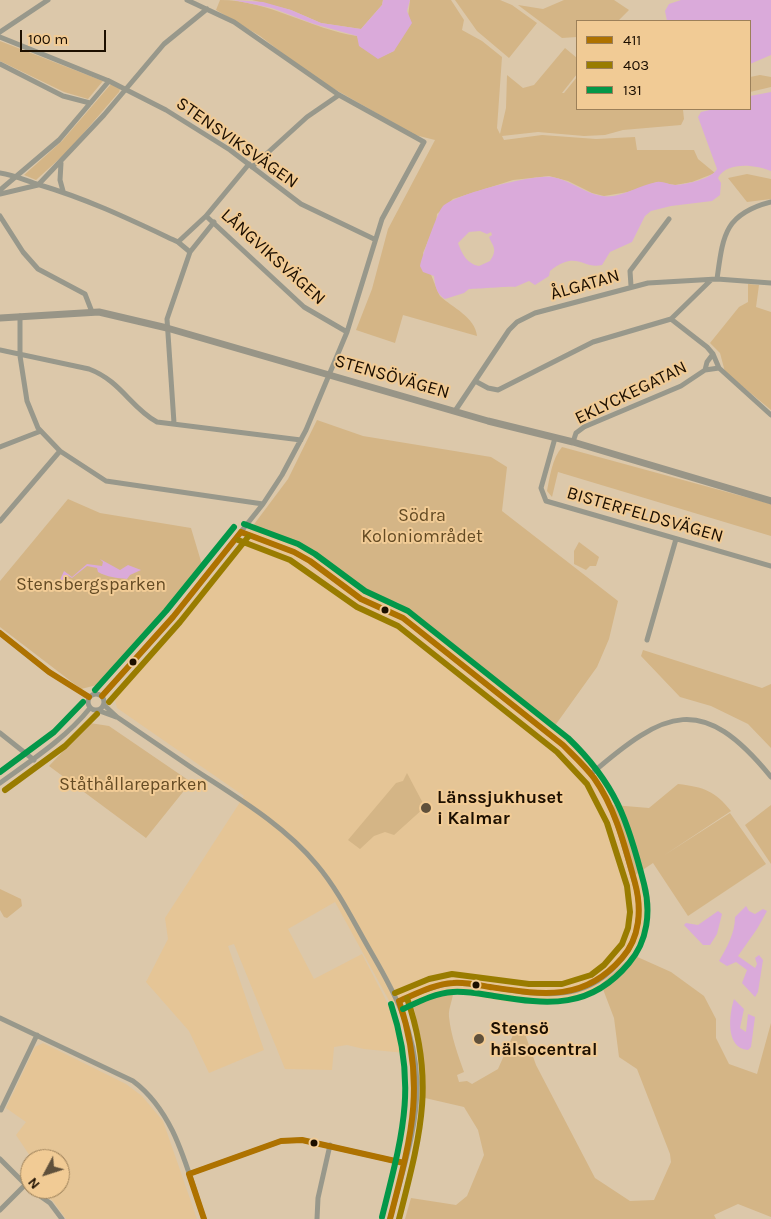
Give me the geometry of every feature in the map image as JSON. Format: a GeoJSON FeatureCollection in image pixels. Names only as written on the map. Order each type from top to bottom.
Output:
{"type":"FeatureCollection","features":[{"type":"Feature","properties":{"kind":"street"},"geometry":{"type":"LineString","coordinates":[[0,32],[48,0]]}},
{"type":"Feature","properties":{"kind":"street"},"geometry":{"type":"LineString","coordinates":[[102,696],[173,617],[263,504],[282,476],[301,440],[347,332],[382,219],[424,142],[339,95],[259,38],[187,0]]}},
{"type":"Feature","properties":{"kind":"street"},"geometry":{"type":"LineString","coordinates":[[0,194],[38,184],[104,115],[124,88],[164,44],[207,9]]}},
{"type":"Feature","properties":{"kind":"street","name":"STENSVIKSVÄGEN"},"geometry":{"type":"LineString","coordinates":[[0,38],[124,88],[199,129],[301,204],[374,240]]}},
{"type":"Feature","properties":{"kind":"street"},"geometry":{"type":"LineString","coordinates":[[0,64],[63,96],[90,103]]}},
{"type":"Feature","properties":{"kind":"street"},"geometry":{"type":"LineString","coordinates":[[0,190],[59,140],[109,81]]}},
{"type":"Feature","properties":{"kind":"street"},"geometry":{"type":"LineString","coordinates":[[178,242],[206,216],[251,166],[307,117],[339,95]]}},
{"type":"Feature","properties":{"kind":"street"},"geometry":{"type":"LineString","coordinates":[[61,162],[60,180],[63,191]]}},
{"type":"Feature","properties":{"kind":"street"},"geometry":{"type":"LineString","coordinates":[[0,173],[17,175],[119,214],[178,242],[190,252]]}},
{"type":"Feature","properties":{"kind":"street"},"geometry":{"type":"LineString","coordinates":[[718,279],[722,244],[732,224],[749,208],[771,202]]}},
{"type":"Feature","properties":{"kind":"street","name":"LÅNGVIKSVÄGEN"},"geometry":{"type":"LineString","coordinates":[[206,216],[304,307],[347,332]]}},
{"type":"Feature","properties":{"kind":"street"},"geometry":{"type":"LineString","coordinates":[[0,218],[32,263],[44,273],[85,294],[92,312]]}},
{"type":"Feature","properties":{"kind":"street"},"geometry":{"type":"LineString","coordinates":[[631,286],[630,271],[669,219]]}},
{"type":"Feature","properties":{"kind":"street"},"geometry":{"type":"LineString","coordinates":[[174,423],[167,319],[190,252],[214,222]]}},
{"type":"Feature","properties":{"kind":"street","name":"ÅLGATAN"},"geometry":{"type":"LineString","coordinates":[[456,411],[517,322],[535,313],[631,286],[673,280],[718,279],[771,283]]}},
{"type":"Feature","properties":{"kind":"street"},"geometry":{"type":"LineString","coordinates":[[475,381],[488,388],[498,390],[593,342],[671,319],[711,280]]}},
{"type":"Feature","properties":{"kind":"street","name":"STENSÖVÄGEN"},"geometry":{"type":"LineString","coordinates":[[0,318],[92,312],[167,328],[456,411],[573,442],[771,501]]}},
{"type":"Feature","properties":{"kind":"street"},"geometry":{"type":"LineString","coordinates":[[20,316],[20,356],[27,401],[41,431],[60,451],[106,481],[263,504]]}},
{"type":"Feature","properties":{"kind":"street"},"geometry":{"type":"LineString","coordinates":[[671,319],[707,347],[713,354],[719,368],[771,415]]}},
{"type":"Feature","properties":{"kind":"street"},"geometry":{"type":"LineString","coordinates":[[1,352],[88,369],[102,374],[121,388],[150,418],[157,422],[301,440]]}},
{"type":"Feature","properties":{"kind":"street","name":"EKLYCKEGATAN"},"geometry":{"type":"LineString","coordinates":[[705,370],[707,362],[713,354]]}},
{"type":"Feature","properties":{"kind":"street","name":"EKLYCKEGATAN"},"geometry":{"type":"LineString","coordinates":[[573,442],[576,433],[584,427],[681,386],[705,370],[719,368]]}},
{"type":"Feature","properties":{"kind":"street"},"geometry":{"type":"LineString","coordinates":[[0,447],[41,431]]}},
{"type":"Feature","properties":{"kind":"street","name":"BISTERFELDSVÄGEN"},"geometry":{"type":"LineString","coordinates":[[555,438],[541,488],[546,501],[771,566]]}},
{"type":"Feature","properties":{"kind":"street"},"geometry":{"type":"LineString","coordinates":[[0,521],[60,451]]}},
{"type":"Feature","properties":{"kind":"street"},"geometry":{"type":"LineString","coordinates":[[241,532],[294,552],[310,561],[361,599],[403,618],[563,745],[591,774],[605,796],[619,832],[638,894],[638,924],[628,951],[617,965],[596,983],[568,994],[538,994],[452,983],[399,1001]]}},
{"type":"Feature","properties":{"kind":"street"},"geometry":{"type":"LineString","coordinates":[[647,640],[676,539]]}},
{"type":"Feature","properties":{"kind":"street"},"geometry":{"type":"LineString","coordinates":[[0,633],[49,672],[90,697]]}},
{"type":"Feature","properties":{"kind":"street"},"geometry":{"type":"LineString","coordinates":[[90,708],[88,703],[90,697],[96,694],[102,696]]}},
{"type":"Feature","properties":{"kind":"street"},"geometry":{"type":"LineString","coordinates":[[102,696],[104,705],[117,717],[272,822],[318,866],[336,892],[399,1001],[412,1042],[417,1082],[415,1110],[390,1219]]}},
{"type":"Feature","properties":{"kind":"street"},"geometry":{"type":"LineString","coordinates":[[97,710],[104,705]]}},
{"type":"Feature","properties":{"kind":"street"},"geometry":{"type":"LineString","coordinates":[[90,708],[117,717]]}},
{"type":"Feature","properties":{"kind":"street"},"geometry":{"type":"LineString","coordinates":[[0,782],[34,760],[70,729],[90,708]]}},
{"type":"Feature","properties":{"kind":"street"},"geometry":{"type":"LineString","coordinates":[[591,774],[629,742],[652,728],[675,720],[693,720],[713,725],[734,738],[771,776]]}},
{"type":"Feature","properties":{"kind":"street"},"geometry":{"type":"LineString","coordinates":[[0,734],[34,760]]}},
{"type":"Feature","properties":{"kind":"street"},"geometry":{"type":"LineString","coordinates":[[0,1018],[133,1081],[146,1091],[167,1118],[204,1219]]}},
{"type":"Feature","properties":{"kind":"street"},"geometry":{"type":"LineString","coordinates":[[1,1110],[37,1035]]}},
{"type":"Feature","properties":{"kind":"street"},"geometry":{"type":"LineString","coordinates":[[189,1174],[281,1141],[302,1140],[330,1145],[404,1163]]}},
{"type":"Feature","properties":{"kind":"street"},"geometry":{"type":"LineString","coordinates":[[317,1219],[318,1198],[330,1145]]}},
{"type":"Feature","properties":{"kind":"street"},"geometry":{"type":"LineString","coordinates":[[0,1159],[20,1180]]}},
{"type":"Feature","properties":{"kind":"street"},"geometry":{"type":"LineString","coordinates":[[0,1210],[20,1190]]}},
{"type":"Feature","properties":{"kind":"street"},"geometry":{"type":"LineString","coordinates":[[44,1199],[50,1203],[62,1219]]}},
{"type":"Feature","properties":{"kind":"shaded area"},"geometry":{"type":"Polygon","coordinates":[[[233,0],[263,2],[291,10],[321,23],[361,29],[382,5],[383,0],[410,0],[407,11],[412,23],[394,51],[378,59],[359,46],[357,36],[314,24],[272,8],[233,0]]]}},
{"type":"Feature","properties":{"kind":"shaded area"},"geometry":{"type":"Polygon","coordinates":[[[681,0],[771,0],[771,55],[751,64],[751,20],[667,20],[665,11],[669,4],[681,0]]]}},
{"type":"Feature","properties":{"kind":"shaded area"},"geometry":{"type":"Polygon","coordinates":[[[771,92],[771,171],[750,166],[728,169],[718,178],[721,183],[720,195],[712,201],[671,206],[651,211],[645,216],[632,242],[610,252],[602,265],[595,266],[567,261],[550,271],[549,276],[535,285],[529,281],[515,287],[469,289],[464,293],[445,299],[438,292],[434,276],[423,272],[420,266],[421,261],[443,206],[463,196],[495,186],[542,177],[559,179],[602,196],[616,196],[657,182],[673,185],[710,176],[717,169],[698,117],[701,112],[710,110],[751,110],[751,96],[771,92]],[[480,231],[469,232],[458,243],[461,251],[471,263],[479,266],[490,261],[494,254],[494,248],[489,237],[492,235],[491,232],[487,234],[480,231]]]}},
{"type":"Feature","properties":{"kind":"shaded area","name":"Länssjukhuset i Kalmar"},"geometry":{"type":"Polygon","coordinates":[[[251,529],[289,539],[362,592],[398,604],[546,723],[594,765],[622,821],[638,869],[647,909],[641,936],[631,955],[596,988],[558,1002],[508,1002],[451,992],[392,1006],[335,902],[288,929],[314,979],[362,954],[390,1008],[405,1053],[364,1049],[347,1045],[334,1047],[332,1070],[285,1069],[234,944],[228,946],[264,1050],[209,1073],[189,1031],[146,982],[168,939],[165,918],[244,796],[117,708],[114,696],[251,529]]]}},
{"type":"Feature","properties":{"kind":"shaded area"},"geometry":{"type":"Polygon","coordinates":[[[100,559],[120,570],[128,565],[141,570],[130,575],[127,579],[105,575],[98,572],[97,568],[87,566],[72,578],[67,575],[65,580],[60,580],[64,571],[72,577],[87,564],[102,566],[103,562],[100,559]]]}},
{"type":"Feature","properties":{"kind":"shaded area"},"geometry":{"type":"Polygon","coordinates":[[[746,906],[749,911],[755,914],[763,909],[767,911],[738,956],[755,968],[757,964],[755,958],[759,955],[763,960],[758,992],[755,997],[742,983],[747,970],[736,962],[727,966],[719,961],[732,934],[735,917],[746,906]]]}},
{"type":"Feature","properties":{"kind":"shaded area"},"geometry":{"type":"Polygon","coordinates":[[[718,911],[722,914],[717,934],[710,945],[703,945],[684,925],[686,923],[698,925],[718,911]]]}},
{"type":"Feature","properties":{"kind":"shaded area"},"geometry":{"type":"Polygon","coordinates":[[[734,999],[744,1009],[740,1028],[746,1032],[748,1014],[755,1017],[751,1047],[748,1050],[741,1048],[735,1043],[730,1030],[734,999]]]}},
{"type":"Feature","properties":{"kind":"shaded area"},"geometry":{"type":"Polygon","coordinates":[[[43,1043],[126,1084],[142,1096],[163,1121],[197,1219],[66,1219],[50,1199],[70,1199],[70,1149],[25,1149],[16,1135],[26,1122],[6,1108],[35,1047],[43,1043]]]}},
{"type":"Feature","properties":{"kind":"green space"},"geometry":{"type":"Polygon","coordinates":[[[220,0],[238,1],[272,10],[357,36],[361,47],[378,58],[394,51],[408,17],[410,0],[451,0],[464,20],[462,30],[482,41],[502,57],[497,128],[500,134],[506,108],[507,75],[523,88],[534,85],[565,48],[576,57],[576,75],[562,93],[576,78],[576,110],[683,110],[684,119],[681,125],[623,130],[605,135],[584,136],[538,132],[502,136],[504,140],[542,135],[596,139],[635,137],[637,150],[694,150],[698,159],[715,173],[692,182],[675,185],[657,182],[628,192],[604,196],[592,193],[568,181],[549,176],[513,180],[453,199],[437,214],[436,222],[423,253],[440,296],[468,318],[477,336],[403,315],[395,343],[356,330],[372,289],[388,229],[435,140],[415,135],[315,78],[260,36],[216,10],[220,0]]]}},
{"type":"Feature","properties":{"kind":"green space"},"geometry":{"type":"Polygon","coordinates":[[[252,0],[383,0],[382,5],[361,29],[321,23],[291,10],[252,0]]]}},
{"type":"Feature","properties":{"kind":"green space"},"geometry":{"type":"Polygon","coordinates":[[[455,0],[500,0],[512,5],[537,23],[509,58],[477,31],[455,0]]]}},
{"type":"Feature","properties":{"kind":"green space"},"geometry":{"type":"Polygon","coordinates":[[[564,0],[614,0],[629,10],[619,20],[576,20],[576,37],[562,38],[518,5],[543,9],[564,0]]]}},
{"type":"Feature","properties":{"kind":"green space"},"geometry":{"type":"Polygon","coordinates":[[[0,41],[103,81],[88,99],[64,92],[0,61],[0,41]]]}},
{"type":"Feature","properties":{"kind":"green space"},"geometry":{"type":"Polygon","coordinates":[[[760,75],[771,77],[771,87],[751,92],[751,77],[760,75]]]}},
{"type":"Feature","properties":{"kind":"green space"},"geometry":{"type":"Polygon","coordinates":[[[111,84],[120,89],[119,92],[69,150],[36,180],[24,175],[62,141],[111,84]]]}},
{"type":"Feature","properties":{"kind":"green space"},"geometry":{"type":"Polygon","coordinates":[[[747,174],[771,179],[771,199],[747,202],[728,178],[747,174]]]}},
{"type":"Feature","properties":{"kind":"green space"},"geometry":{"type":"Polygon","coordinates":[[[748,284],[759,285],[756,307],[771,312],[771,410],[725,372],[720,353],[710,343],[739,307],[748,302],[748,284]]]}},
{"type":"Feature","properties":{"kind":"green space","name":"Södra Koloniområdet"},"geometry":{"type":"Polygon","coordinates":[[[317,420],[363,436],[491,457],[507,467],[502,511],[618,601],[609,639],[597,667],[554,727],[399,603],[362,591],[306,548],[252,527],[288,479],[317,420]]]}},
{"type":"Feature","properties":{"kind":"green space"},"geometry":{"type":"Polygon","coordinates":[[[562,447],[771,504],[771,536],[558,472],[552,497],[547,491],[549,479],[554,462],[562,447]]]}},
{"type":"Feature","properties":{"kind":"green space","name":"Stensbergsparken"},"geometry":{"type":"Polygon","coordinates":[[[68,499],[100,513],[191,528],[203,568],[105,683],[81,689],[0,627],[0,581],[68,499]]]}},
{"type":"Feature","properties":{"kind":"green space"},"geometry":{"type":"Polygon","coordinates":[[[579,542],[599,557],[596,566],[590,566],[586,570],[574,564],[574,551],[579,542]]]}},
{"type":"Feature","properties":{"kind":"green space"},"geometry":{"type":"Polygon","coordinates":[[[643,650],[762,688],[771,684],[771,748],[748,724],[711,706],[680,697],[641,656],[643,650]]]}},
{"type":"Feature","properties":{"kind":"green space","name":"Ståthållareparken"},"geometry":{"type":"Polygon","coordinates":[[[90,723],[109,726],[191,782],[146,838],[49,766],[90,723]]]}},
{"type":"Feature","properties":{"kind":"green space"},"geometry":{"type":"Polygon","coordinates":[[[407,773],[425,807],[394,835],[385,832],[374,836],[360,849],[348,840],[396,783],[403,781],[407,773]]]}},
{"type":"Feature","properties":{"kind":"green space"},"geometry":{"type":"Polygon","coordinates":[[[678,784],[695,787],[714,794],[731,811],[663,856],[730,813],[766,864],[688,916],[653,863],[635,875],[613,805],[649,808],[678,784]]]}},
{"type":"Feature","properties":{"kind":"green space"},"geometry":{"type":"Polygon","coordinates":[[[771,805],[771,864],[745,825],[771,805]]]}},
{"type":"Feature","properties":{"kind":"green space"},"geometry":{"type":"Polygon","coordinates":[[[0,889],[21,899],[22,906],[7,918],[4,917],[0,910],[0,889]]]}},
{"type":"Feature","properties":{"kind":"green space"},"geometry":{"type":"Polygon","coordinates":[[[633,955],[671,972],[704,996],[716,1019],[716,1038],[729,1064],[757,1074],[771,1023],[771,1217],[738,1204],[714,1215],[716,1219],[405,1219],[411,1198],[456,1205],[467,1196],[484,1155],[478,1130],[464,1107],[425,1098],[422,1044],[413,1004],[431,994],[453,989],[449,1017],[453,1038],[464,1072],[457,1075],[459,1082],[467,1081],[472,1084],[498,1069],[513,1035],[525,1034],[536,1065],[595,1178],[630,1201],[654,1200],[671,1162],[670,1154],[637,1069],[619,1057],[614,1018],[601,984],[633,955]]]}},
{"type":"Feature","properties":{"kind":"transit line","name":"131"},"geometry":{"type":"LineString","coordinates":[[244,524],[298,544],[315,554],[365,591],[408,611],[568,738],[598,771],[626,822],[646,894],[647,915],[644,935],[640,945],[629,963],[615,978],[600,989],[568,1000],[551,1002],[533,1001],[453,992],[433,996],[403,1009]]}},
{"type":"Feature","properties":{"kind":"transit line","name":"131"},"geometry":{"type":"LineString","coordinates":[[95,690],[166,611],[234,527]]}},
{"type":"Feature","properties":{"kind":"transit line","name":"411"},"geometry":{"type":"LineString","coordinates":[[241,532],[294,552],[310,561],[361,599],[403,618],[563,745],[594,778],[608,802],[619,829],[635,883],[639,913],[633,942],[622,958],[608,972],[578,989],[562,992],[528,992],[467,983],[453,983],[432,987],[399,1001]]}},
{"type":"Feature","properties":{"kind":"transit line","name":"411"},"geometry":{"type":"LineString","coordinates":[[102,696],[173,617],[241,532]]}},
{"type":"Feature","properties":{"kind":"transit line","name":"403"},"geometry":{"type":"LineString","coordinates":[[109,702],[180,622],[248,537]]}},
{"type":"Feature","properties":{"kind":"transit line","name":"403"},"geometry":{"type":"LineString","coordinates":[[238,540],[290,560],[357,607],[398,626],[557,752],[587,784],[607,823],[627,886],[630,912],[628,928],[622,944],[604,965],[591,975],[562,984],[529,984],[452,974],[429,979],[395,993]]}},
{"type":"Feature","properties":{"kind":"transit line","name":"411"},"geometry":{"type":"LineString","coordinates":[[0,633],[49,672],[89,697]]}},
{"type":"Feature","properties":{"kind":"transit line","name":"131"},"geometry":{"type":"LineString","coordinates":[[0,772],[54,732],[83,702]]}},
{"type":"Feature","properties":{"kind":"transit line","name":"403"},"geometry":{"type":"LineString","coordinates":[[5,790],[65,746],[97,714]]}},
{"type":"Feature","properties":{"kind":"transit line","name":"403"},"geometry":{"type":"LineString","coordinates":[[399,1219],[418,1135],[423,1083],[416,1028],[407,998]]}},
{"type":"Feature","properties":{"kind":"transit line","name":"411"},"geometry":{"type":"LineString","coordinates":[[390,1219],[404,1162],[413,1111],[412,1059],[408,1031],[399,1001]]}},
{"type":"Feature","properties":{"kind":"transit line","name":"131"},"geometry":{"type":"LineString","coordinates":[[382,1217],[396,1161],[404,1111],[404,1060],[391,1004]]}},
{"type":"Feature","properties":{"kind":"transit line","name":"411"},"geometry":{"type":"LineString","coordinates":[[204,1219],[189,1174],[281,1141],[302,1140],[404,1163]]}},
{"type":"Feature","properties":{"kind":"place","name":"Länssjukhuset i Kalmar"},"geometry":{"type":"Point","coordinates":[426,808]}},
{"type":"Feature","properties":{"kind":"place","name":"Stensö hälsocentral"},"geometry":{"type":"Point","coordinates":[479,1039]}}]}
